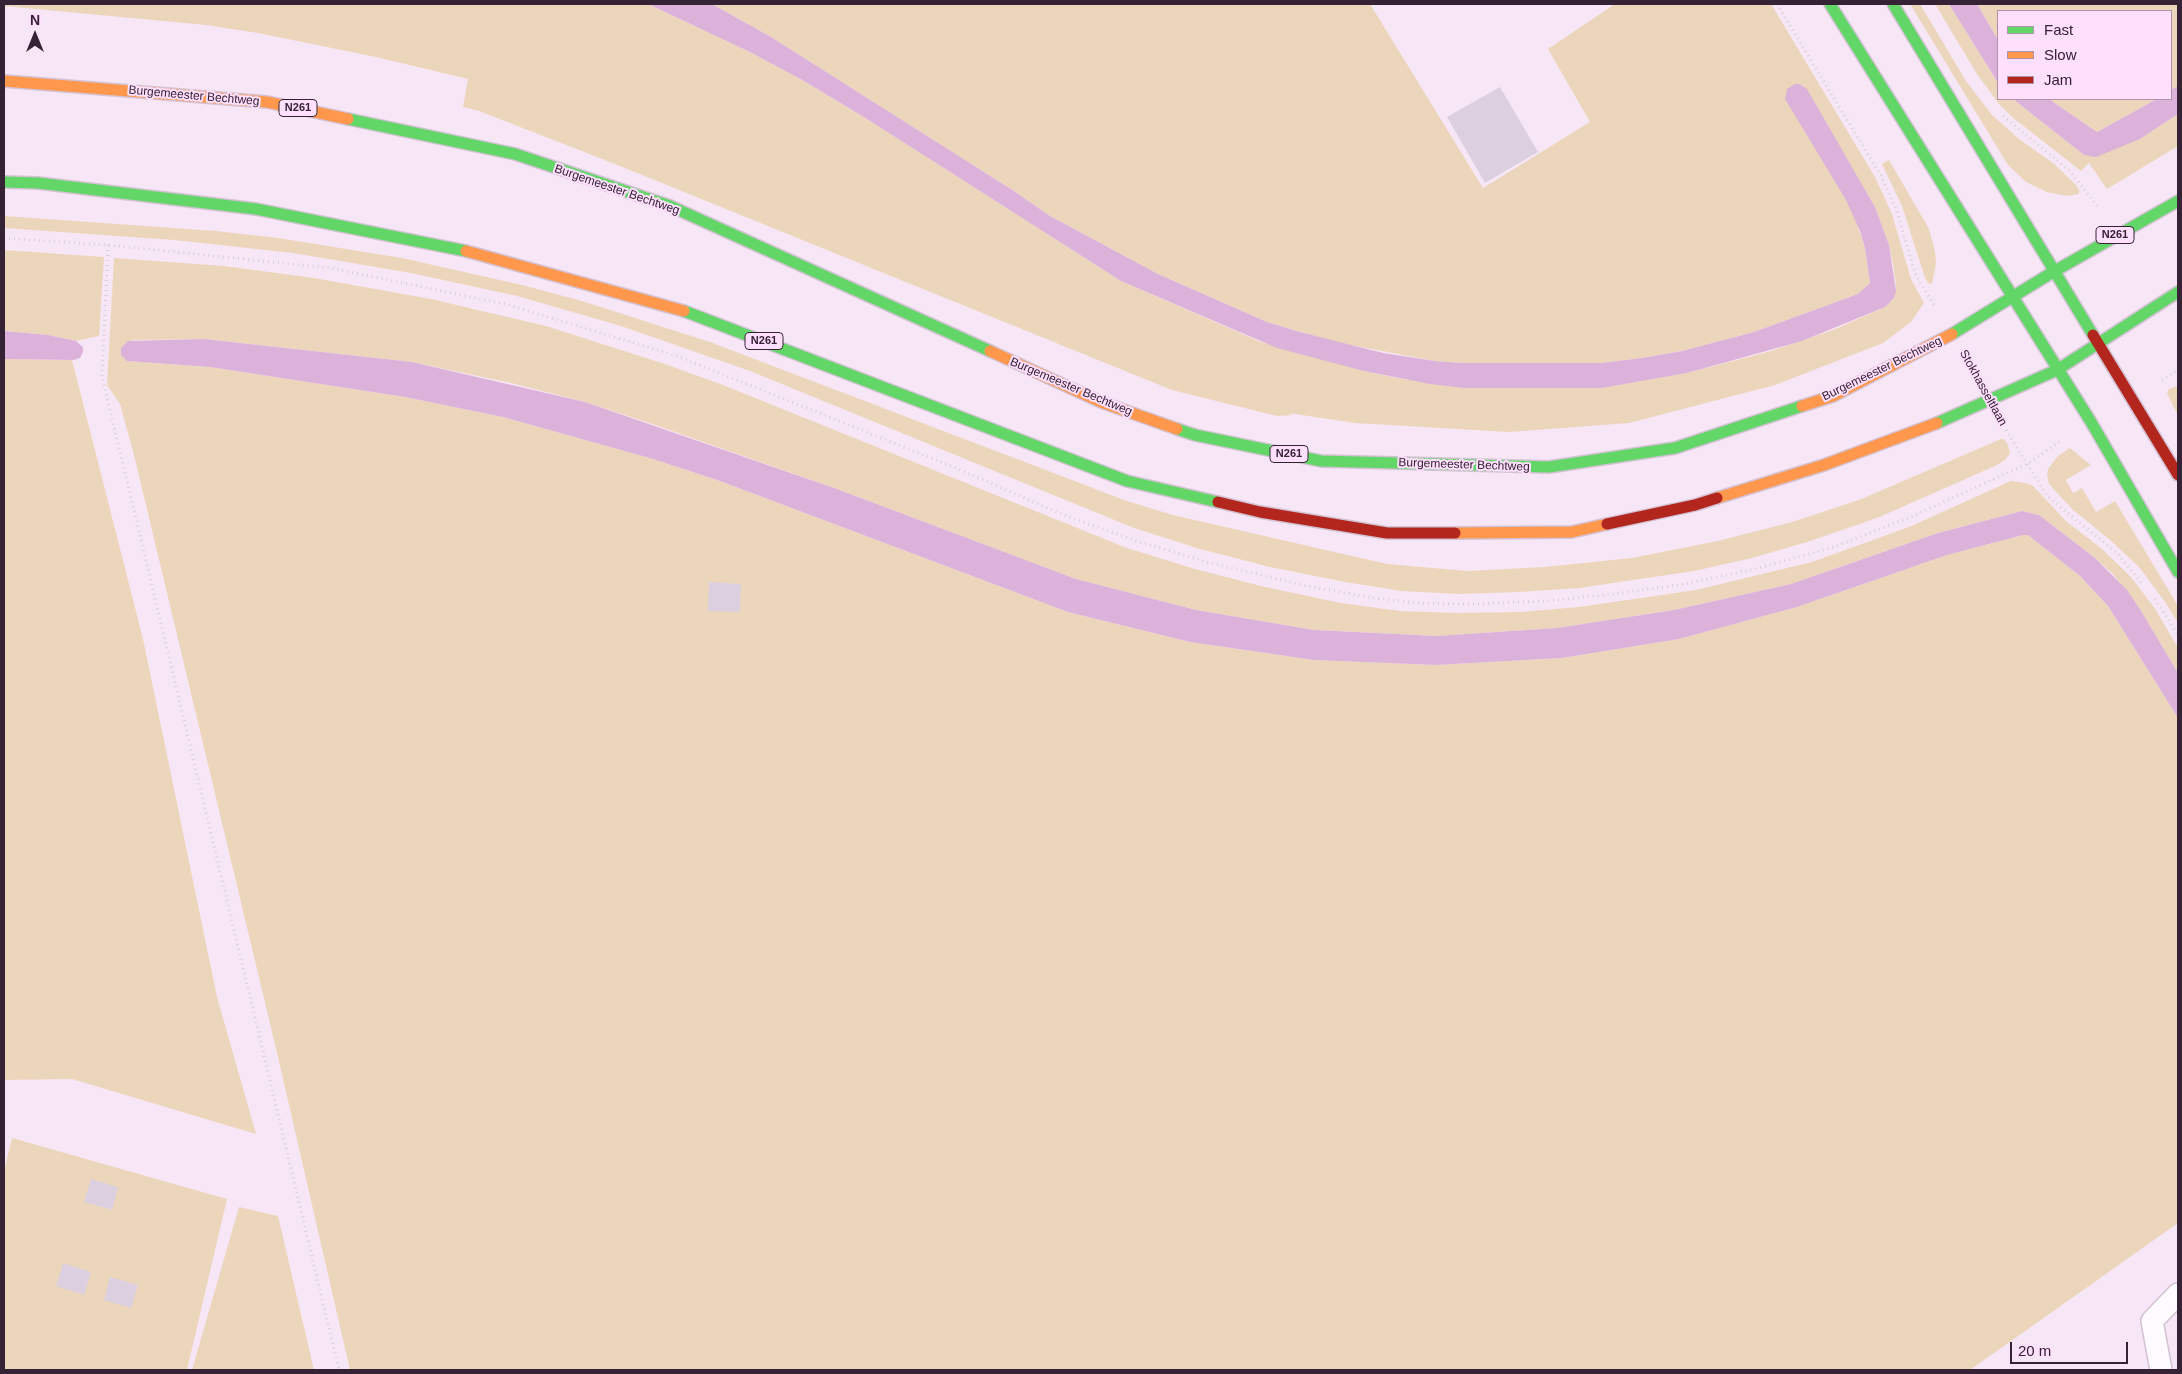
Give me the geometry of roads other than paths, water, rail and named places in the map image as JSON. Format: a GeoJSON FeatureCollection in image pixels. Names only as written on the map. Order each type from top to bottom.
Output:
{"type":"FeatureCollection","features":[{"type":"Feature","properties":{"kind":"main road"},"geometry":{"type":"LineString","coordinates":[[1830,4],[2091,422],[2178,572]]}},
{"type":"Feature","properties":{"kind":"main road"},"geometry":{"type":"LineString","coordinates":[[1892,4],[2178,475]]}},
{"type":"Feature","properties":{"kind":"main road","name":"Burgemeester Bechtweg"},"geometry":{"type":"LineString","coordinates":[[4,81],[267,102],[515,154],[670,206],[1101,402],[1195,435],[1321,461],[1549,468],[1675,448],[1833,396],[1953,334],[2117,234],[2178,201]]}},
{"type":"Feature","properties":{"kind":"main road","name":"N261"},"geometry":{"type":"LineString","coordinates":[[4,182],[38,183],[256,209],[469,252],[685,311],[1127,481],[1260,512],[1388,534],[1572,532],[1696,505],[1824,465],[1959,415],[1988,400],[2057,370],[2178,292]]}},
{"type":"Feature","properties":{"kind":"lane"},"geometry":{"type":"LineString","coordinates":[[2161,1370],[2152,1321],[2178,1294]]}}]}
